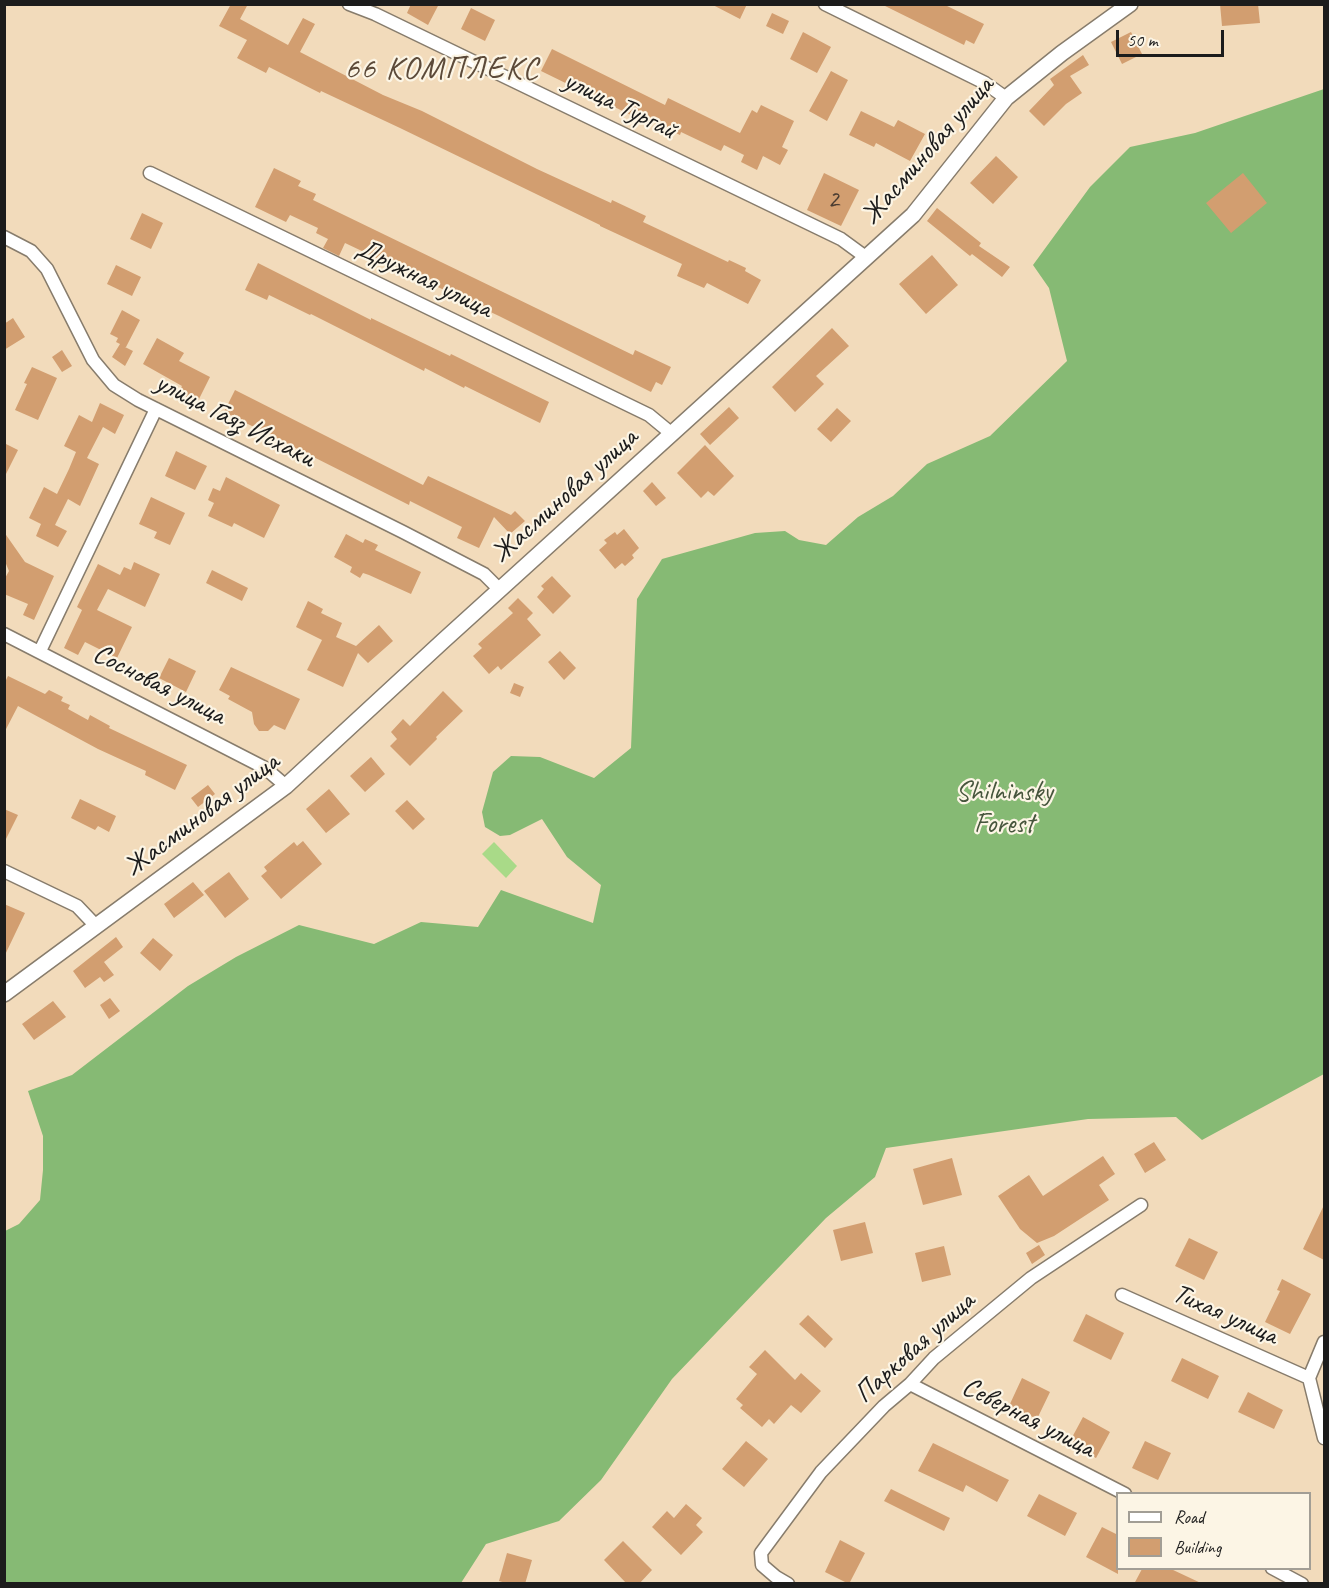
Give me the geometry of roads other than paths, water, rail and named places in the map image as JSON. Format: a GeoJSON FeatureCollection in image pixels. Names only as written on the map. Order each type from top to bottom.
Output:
{"type":"FeatureCollection","features":[{"type":"Feature","properties":{"kind":"street","name":"улица Тургай"},"geometry":{"type":"LineString","coordinates":[[349,4],[375,14],[841,239],[867,258]]}},
{"type":"Feature","properties":{"kind":"street"},"geometry":{"type":"LineString","coordinates":[[825,4],[985,84],[1006,98]]}},
{"type":"Feature","properties":{"kind":"street","name":"Жасминовая улица"},"geometry":{"type":"LineString","coordinates":[[4,994],[286,786],[867,258],[921,206],[1006,98],[1062,53],[1130,4]]}},
{"type":"Feature","properties":{"kind":"street","name":"Дружная улица"},"geometry":{"type":"LineString","coordinates":[[150,173],[650,415],[672,434]]}},
{"type":"Feature","properties":{"kind":"street","name":"улица Гаяз Исхаки"},"geometry":{"type":"LineString","coordinates":[[4,237],[31,252],[47,269],[93,360],[114,385],[156,409],[484,574],[500,590]]}},
{"type":"Feature","properties":{"kind":"street"},"geometry":{"type":"LineString","coordinates":[[40,651],[156,409]]}},
{"type":"Feature","properties":{"kind":"street","name":"Сосновая улица"},"geometry":{"type":"LineString","coordinates":[[4,634],[265,768],[286,786]]}},
{"type":"Feature","properties":{"kind":"street"},"geometry":{"type":"LineString","coordinates":[[4,871],[76,906],[96,926]]}},
{"type":"Feature","properties":{"kind":"street","name":"Парковая улица"},"geometry":{"type":"LineString","coordinates":[[788,1584],[762,1565],[761,1553],[821,1472],[934,1358],[1031,1278],[1141,1205]]}},
{"type":"Feature","properties":{"kind":"street","name":"Тихая улица"},"geometry":{"type":"LineString","coordinates":[[1122,1295],[1309,1378]]}},
{"type":"Feature","properties":{"kind":"street"},"geometry":{"type":"LineString","coordinates":[[1324,1341],[1309,1378],[1324,1438]]}},
{"type":"Feature","properties":{"kind":"street","name":"Северная улица"},"geometry":{"type":"LineString","coordinates":[[910,1384],[1121,1492]]}},
{"type":"Feature","properties":{"kind":"street"},"geometry":{"type":"LineString","coordinates":[[1274,1570],[1302,1584]]}},
{"type":"Feature","properties":{"kind":"district","name":"66 КОМПЛЕКС"},"geometry":{"type":"Point","coordinates":[442,70]}},
{"type":"Feature","properties":{"kind":"park label","name":"Shilninsky Forest"},"geometry":{"type":"Point","coordinates":[1004,809]}}]}
